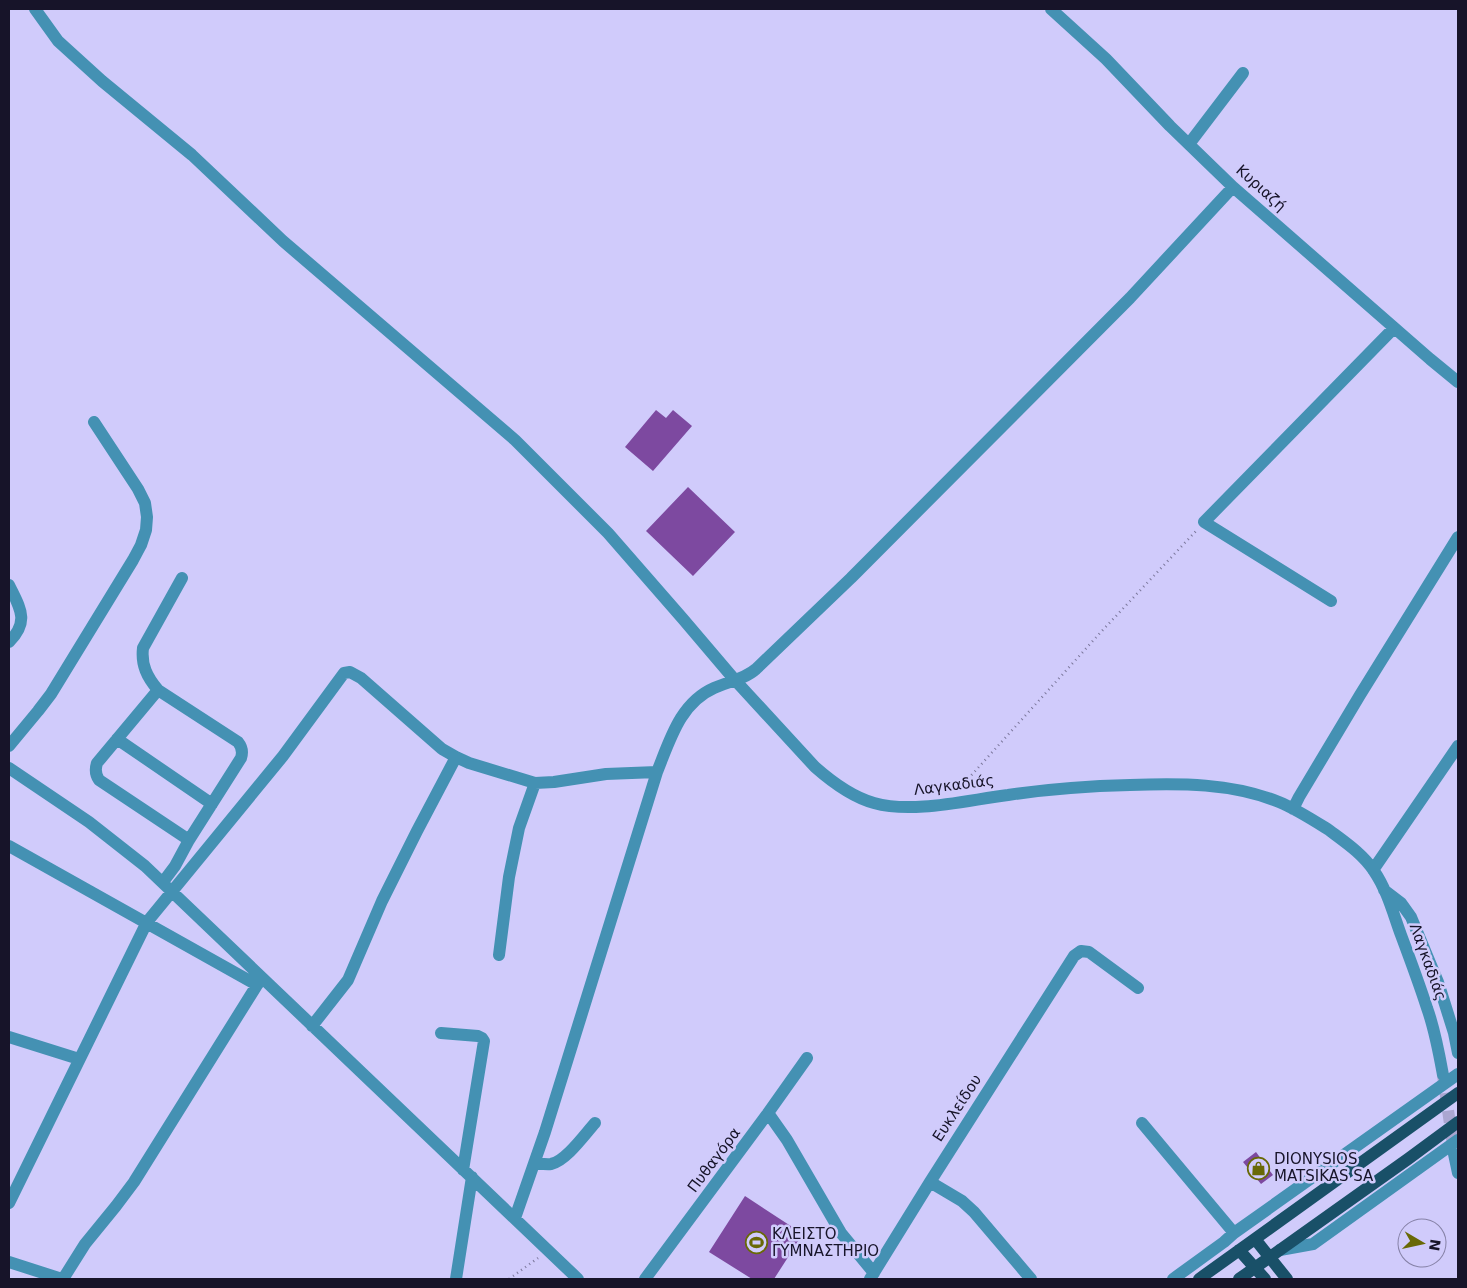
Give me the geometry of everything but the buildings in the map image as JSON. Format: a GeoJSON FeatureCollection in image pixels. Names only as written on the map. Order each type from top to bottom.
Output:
{"type":"FeatureCollection","features":[{"type":"Feature","properties":{"kind":"main road"},"geometry":{"type":"LineString","coordinates":[[1199,1279],[1458,1093]]}},
{"type":"Feature","properties":{"kind":"main road"},"geometry":{"type":"LineString","coordinates":[[1239,1279],[1458,1122]]}},
{"type":"Feature","properties":{"kind":"main road"},"geometry":{"type":"LineString","coordinates":[[1255,1239],[1275,1253],[1287,1279]]}},
{"type":"Feature","properties":{"kind":"main road"},"geometry":{"type":"LineString","coordinates":[[1239,1250],[1265,1279]]}},
{"type":"Feature","properties":{"kind":"street","name":"Λαγκαδιάς"},"geometry":{"type":"LineString","coordinates":[[35,9],[58,41],[192,155],[283,241],[515,440],[608,533],[734,679],[815,767],[830,780],[851,793],[887,806],[926,806],[1084,787],[1179,784],[1203,785],[1256,795],[1279,802],[1310,818],[1354,848],[1374,870],[1384,890],[1427,1008],[1437,1043],[1443,1075]]}},
{"type":"Feature","properties":{"kind":"street","name":"Κυριαζή"},"geometry":{"type":"LineString","coordinates":[[1051,9],[1106,59],[1170,126],[1233,186],[1394,328],[1457,379]]}},
{"type":"Feature","properties":{"kind":"street"},"geometry":{"type":"LineString","coordinates":[[1189,144],[1243,74]]}},
{"type":"Feature","properties":{"kind":"street"},"geometry":{"type":"LineString","coordinates":[[515,1218],[535,1162],[657,772],[685,709],[711,689],[756,670],[851,578],[1130,298],[1233,186]]}},
{"type":"Feature","properties":{"kind":"street"},"geometry":{"type":"LineString","coordinates":[[1330,601],[1204,522],[1394,328]]}},
{"type":"Feature","properties":{"kind":"street"},"geometry":{"type":"LineString","coordinates":[[9,746],[51,694],[133,560],[144,538],[147,517],[143,497],[94,422]]}},
{"type":"Feature","properties":{"kind":"street"},"geometry":{"type":"LineString","coordinates":[[1293,809],[1360,694],[1458,536]]}},
{"type":"Feature","properties":{"kind":"street"},"geometry":{"type":"LineString","coordinates":[[9,1203],[146,922],[167,886],[189,840],[241,758],[242,749],[238,742],[158,690],[143,668],[143,648],[182,578]]}},
{"type":"Feature","properties":{"kind":"street"},"geometry":{"type":"LineString","coordinates":[[9,585],[22,612],[21,626],[9,642]]}},
{"type":"Feature","properties":{"kind":"street"},"geometry":{"type":"LineString","coordinates":[[167,886],[283,756],[344,674],[350,672],[361,678],[433,742],[456,757],[500,773],[535,783],[606,774],[657,772]]}},
{"type":"Feature","properties":{"kind":"street"},"geometry":{"type":"LineString","coordinates":[[158,690],[98,763],[95,772],[99,780],[189,840]]}},
{"type":"Feature","properties":{"kind":"street"},"geometry":{"type":"LineString","coordinates":[[117,739],[212,804]]}},
{"type":"Feature","properties":{"kind":"street"},"geometry":{"type":"LineString","coordinates":[[1374,870],[1458,746]]}},
{"type":"Feature","properties":{"kind":"street"},"geometry":{"type":"LineString","coordinates":[[312,1026],[348,980],[382,901],[456,757]]}},
{"type":"Feature","properties":{"kind":"street"},"geometry":{"type":"LineString","coordinates":[[9,768],[115,841],[167,886],[260,982],[312,1026],[578,1279]]}},
{"type":"Feature","properties":{"kind":"street"},"geometry":{"type":"LineString","coordinates":[[499,955],[506,896],[519,828],[535,783]]}},
{"type":"Feature","properties":{"kind":"street"},"geometry":{"type":"LineString","coordinates":[[9,846],[146,922],[260,982]]}},
{"type":"Feature","properties":{"kind":"street","name":"Λαγκαδιάς"},"geometry":{"type":"LineString","coordinates":[[1384,890],[1397,899],[1410,914],[1438,982],[1454,1033],[1458,1053]]}},
{"type":"Feature","properties":{"kind":"street","name":"Ευκλείδου"},"geometry":{"type":"LineString","coordinates":[[872,1276],[1074,956],[1081,951],[1090,952],[1138,988]]}},
{"type":"Feature","properties":{"kind":"street"},"geometry":{"type":"LineString","coordinates":[[9,1262],[62,1279],[85,1244],[134,1182],[260,982]]}},
{"type":"Feature","properties":{"kind":"street","name":"Λαγκαδιάς"},"geometry":{"type":"LineString","coordinates":[[1438,982],[1458,1013]]}},
{"type":"Feature","properties":{"kind":"street"},"geometry":{"type":"LineString","coordinates":[[441,1033],[478,1036],[484,1041],[456,1279]]}},
{"type":"Feature","properties":{"kind":"street"},"geometry":{"type":"LineString","coordinates":[[9,1037],[79,1059]]}},
{"type":"Feature","properties":{"kind":"street","name":"Πυθαγόρα"},"geometry":{"type":"LineString","coordinates":[[645,1279],[768,1113],[806,1058]]}},
{"type":"Feature","properties":{"kind":"street"},"geometry":{"type":"LineString","coordinates":[[1173,1279],[1234,1233],[1458,1074]]}},
{"type":"Feature","properties":{"kind":"street"},"geometry":{"type":"LineString","coordinates":[[768,1113],[787,1140],[842,1234],[872,1276]]}},
{"type":"Feature","properties":{"kind":"street"},"geometry":{"type":"LineString","coordinates":[[535,1162],[551,1164],[558,1161],[567,1154],[595,1123]]}},
{"type":"Feature","properties":{"kind":"street"},"geometry":{"type":"LineString","coordinates":[[1142,1123],[1234,1233]]}},
{"type":"Feature","properties":{"kind":"street"},"geometry":{"type":"LineString","coordinates":[[1275,1253],[1313,1244],[1458,1140]]}},
{"type":"Feature","properties":{"kind":"street"},"geometry":{"type":"LineString","coordinates":[[1454,1154],[1458,1173]]}},
{"type":"Feature","properties":{"kind":"street"},"geometry":{"type":"LineString","coordinates":[[930,1182],[962,1200],[1032,1279]]}},
{"type":"Feature","properties":{"kind":"path"},"geometry":{"type":"LineString","coordinates":[[945,804],[1100,633],[1204,522]]}},
{"type":"Feature","properties":{"kind":"path"},"geometry":{"type":"LineString","coordinates":[[509,1279],[548,1251]]}},
{"type":"Feature","properties":{"kind":"tunnel"},"geometry":{"type":"LineString","coordinates":[[1443,1075],[1454,1152]]}},
{"type":"Feature","properties":{"kind":"place","name":"DIONYSIOS MATSIKAS SA"},"geometry":{"type":"Point","coordinates":[1258,1168]}},
{"type":"Feature","properties":{"kind":"place","name":"ΚΛΕΙΣΤΟ ΓΥΜΝΑΣΤΗΡΙΟ"},"geometry":{"type":"Point","coordinates":[756,1243]}}]}
